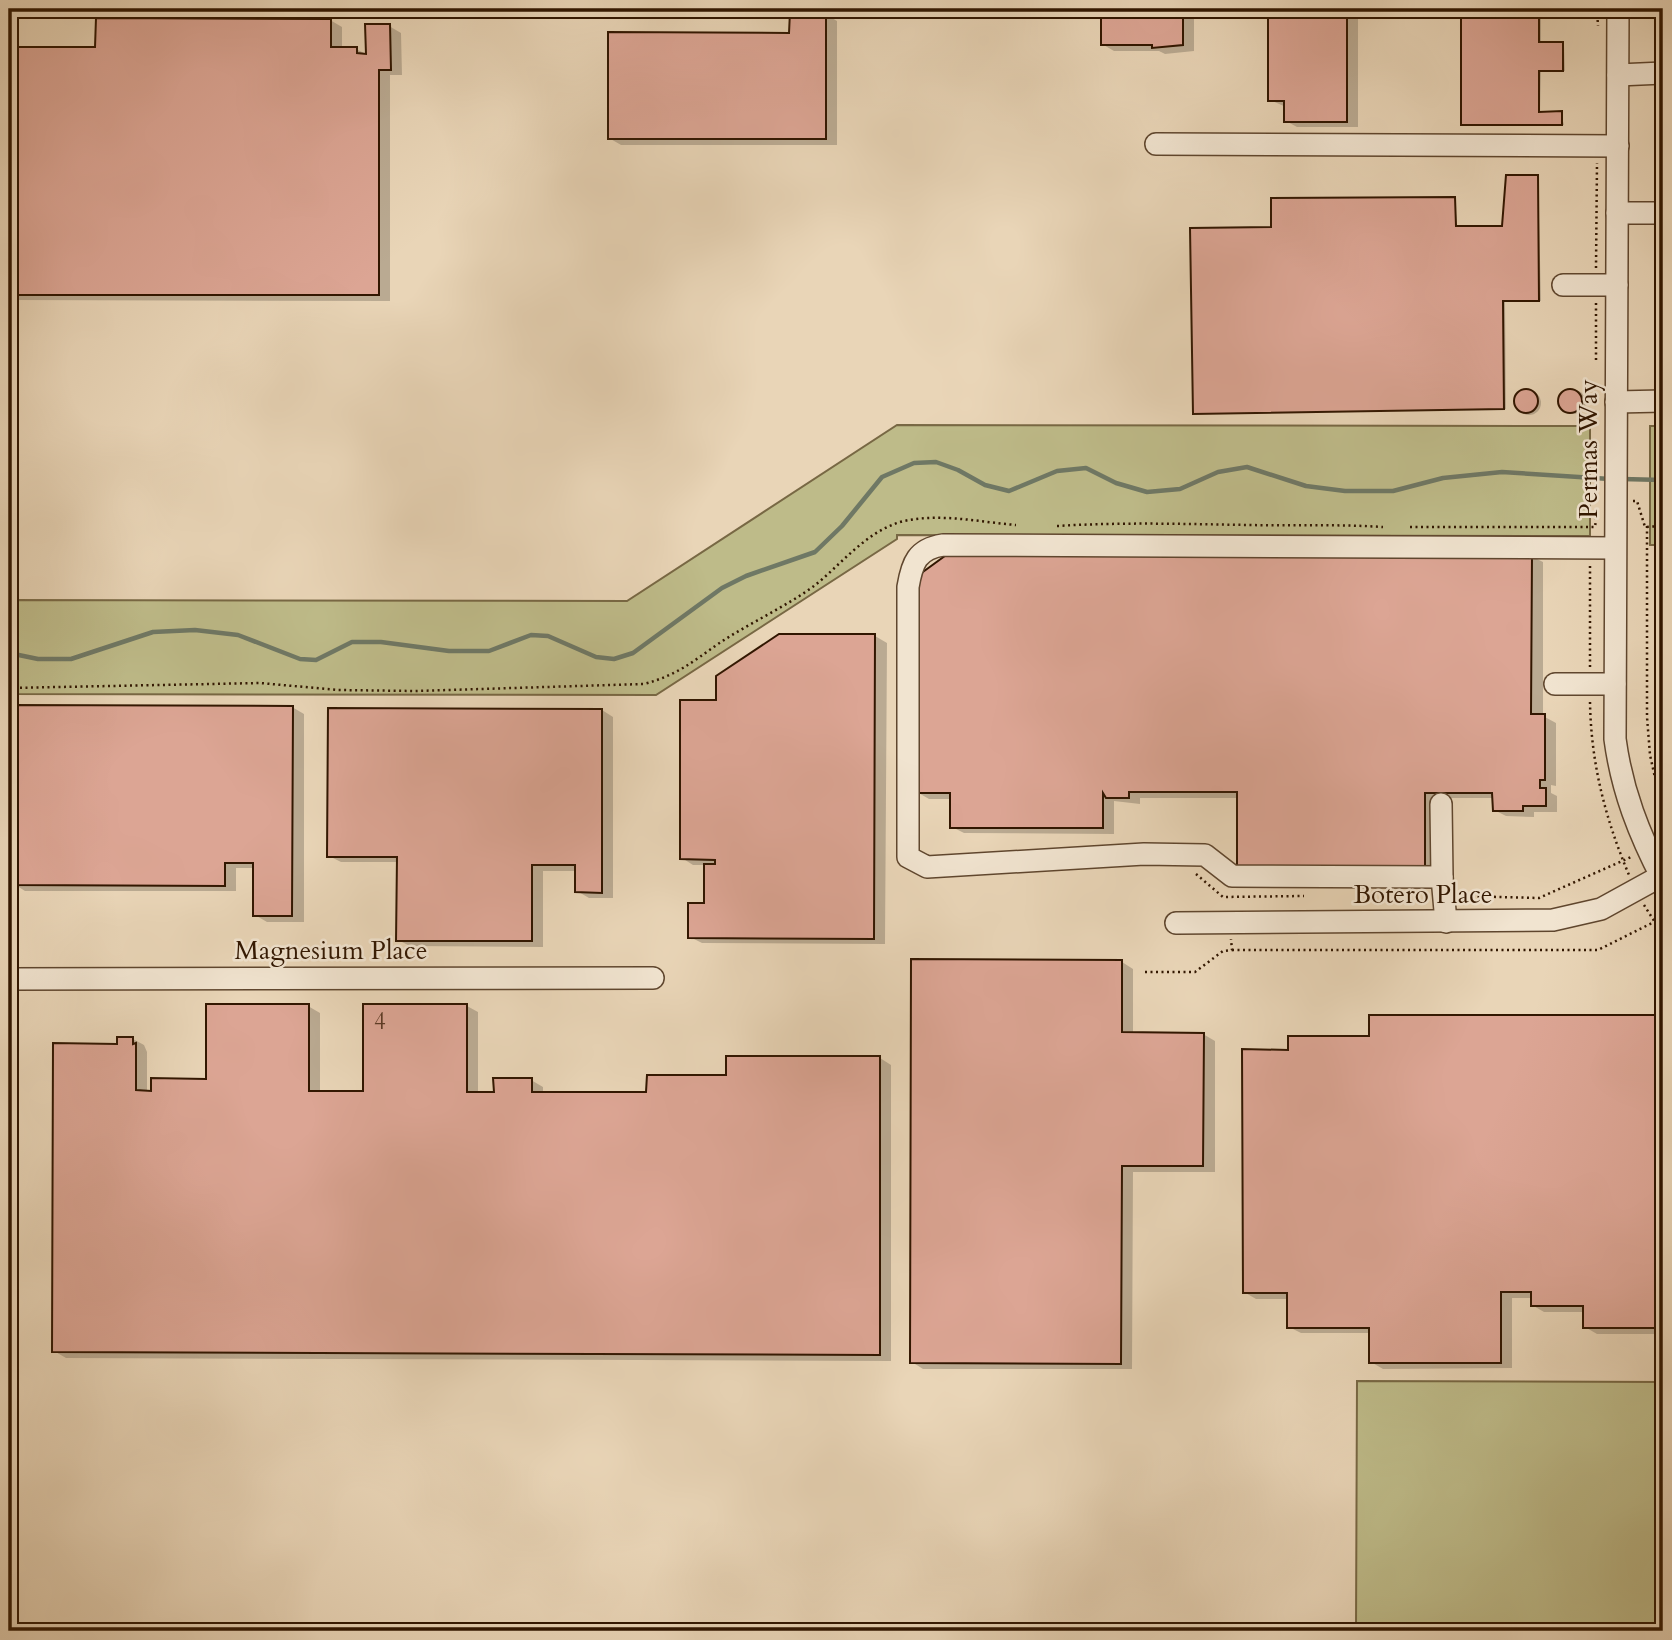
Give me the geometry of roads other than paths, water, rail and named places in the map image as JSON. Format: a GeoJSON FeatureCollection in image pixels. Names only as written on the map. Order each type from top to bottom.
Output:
{"type":"FeatureCollection","features":[{"type":"Feature","properties":{"kind":"street","name":"Permas Way"},"geometry":{"type":"LineString","coordinates":[[1618,9],[1618,75],[1607,146],[1617,213],[1606,285],[1616,402],[1615,739],[1620,778],[1641,838],[1662,878]]}},
{"type":"Feature","properties":{"kind":"street"},"geometry":{"type":"LineString","coordinates":[[1618,75],[1663,73]]}},
{"type":"Feature","properties":{"kind":"street"},"geometry":{"type":"LineString","coordinates":[[1156,144],[1607,146]]}},
{"type":"Feature","properties":{"kind":"street"},"geometry":{"type":"LineString","coordinates":[[1617,213],[1663,213]]}},
{"type":"Feature","properties":{"kind":"street"},"geometry":{"type":"LineString","coordinates":[[1563,285],[1606,285]]}},
{"type":"Feature","properties":{"kind":"street"},"geometry":{"type":"LineString","coordinates":[[1616,402],[1663,401]]}},
{"type":"Feature","properties":{"kind":"street"},"geometry":{"type":"LineString","coordinates":[[1442,877],[1232,876],[1205,855],[1144,853],[927,867],[916,862],[908,856],[907,842],[908,587],[915,560],[928,547],[943,545],[1615,548]]}},
{"type":"Feature","properties":{"kind":"street"},"geometry":{"type":"LineString","coordinates":[[1555,684],[1615,684]]}},
{"type":"Feature","properties":{"kind":"street"},"geometry":{"type":"LineString","coordinates":[[1441,804],[1446,922]]}},
{"type":"Feature","properties":{"kind":"street","name":"Botero Place"},"geometry":{"type":"LineString","coordinates":[[1176,923],[1526,922],[1601,909],[1662,878]]}},
{"type":"Feature","properties":{"kind":"street","name":"Magnesium Place"},"geometry":{"type":"LineString","coordinates":[[9,979],[653,978]]}},
{"type":"Feature","properties":{"kind":"waterway"},"geometry":{"type":"LineString","coordinates":[[9,653],[38,659],[71,659],[153,632],[195,630],[238,635],[300,659],[316,660],[352,642],[381,642],[449,651],[489,651],[531,635],[548,636],[596,657],[614,659],[633,653],[722,588],[746,576],[815,552],[842,526],[882,477],[914,463],[936,462],[958,470],[985,485],[1009,491],[1057,471],[1086,468],[1116,483],[1147,492],[1180,489],[1218,472],[1247,467],[1306,486],[1345,491],[1393,491],[1443,478],[1502,472],[1610,479]]}},
{"type":"Feature","properties":{"kind":"waterway"},"geometry":{"type":"LineString","coordinates":[[1622,479],[1663,480]]}}]}
